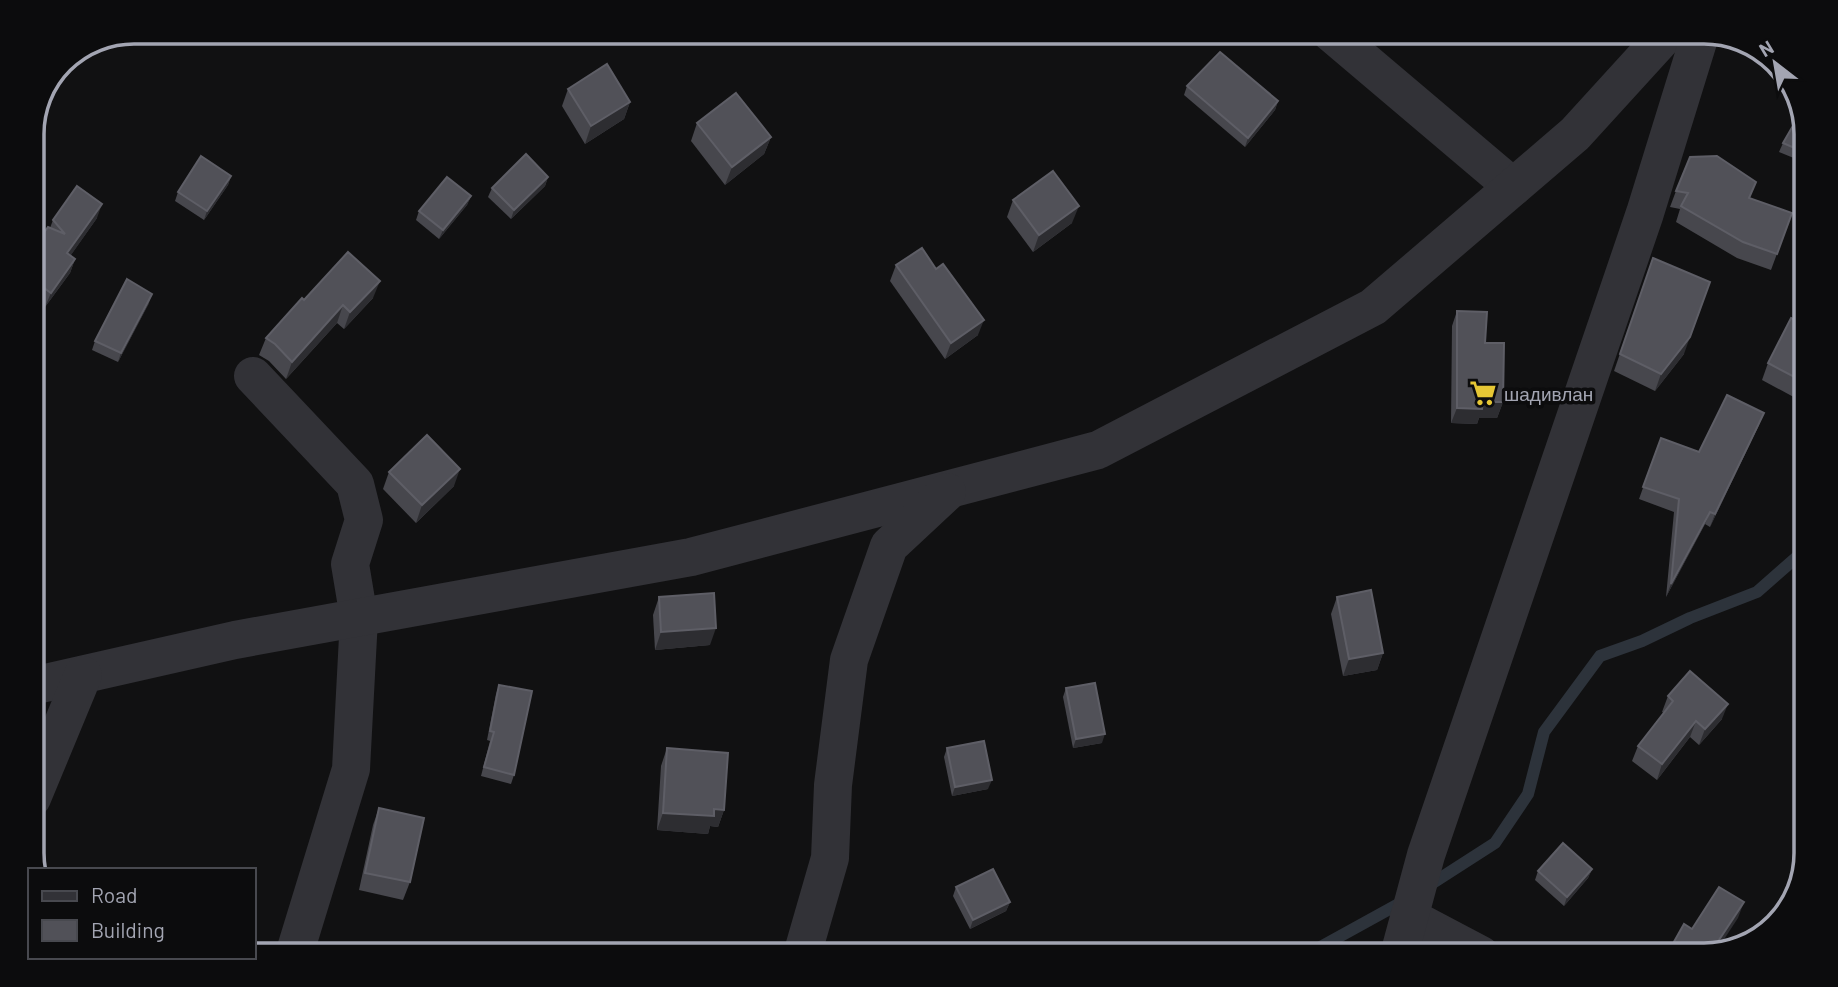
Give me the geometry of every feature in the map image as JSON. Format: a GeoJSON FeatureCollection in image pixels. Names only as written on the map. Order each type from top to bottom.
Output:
{"type":"FeatureCollection","features":[{"type":"Feature","properties":{"kind":"street"},"geometry":{"type":"LineString","coordinates":[[1344,44],[1513,187]]}},
{"type":"Feature","properties":{"kind":"street"},"geometry":{"type":"LineString","coordinates":[[44,683],[235,640],[691,556],[1098,450],[1373,307],[1575,134],[1657,44]]}},
{"type":"Feature","properties":{"kind":"street"},"geometry":{"type":"LineString","coordinates":[[1402,943],[1426,855],[1645,213],[1696,44]]}},
{"type":"Feature","properties":{"kind":"street"},"geometry":{"type":"LineString","coordinates":[[253,376],[355,484],[363,520],[350,564],[359,618],[351,769],[298,943]]}},
{"type":"Feature","properties":{"kind":"street"},"geometry":{"type":"LineString","coordinates":[[806,943],[830,858],[833,785],[849,660],[889,546],[951,489]]}},
{"type":"Feature","properties":{"kind":"street"},"geometry":{"type":"LineString","coordinates":[[44,769],[83,675]]}},
{"type":"Feature","properties":{"kind":"street"},"geometry":{"type":"LineString","coordinates":[[1409,917],[1457,943]]}},
{"type":"Feature","properties":{"kind":"building"},"geometry":{"type":"Polygon","coordinates":[[[1220,52],[1278,101],[1248,138],[1187,86],[1220,52]]]}},
{"type":"Feature","properties":{"kind":"building"},"geometry":{"type":"Polygon","coordinates":[[[607,64],[630,102],[591,126],[568,89],[607,64]]]}},
{"type":"Feature","properties":{"kind":"building"},"geometry":{"type":"Polygon","coordinates":[[[736,93],[771,137],[732,167],[697,123],[736,93]]]}},
{"type":"Feature","properties":{"kind":"building"},"geometry":{"type":"Polygon","coordinates":[[[1794,125],[1794,148],[1783,143],[1794,125]]]}},
{"type":"Feature","properties":{"kind":"building"},"geometry":{"type":"Polygon","coordinates":[[[526,154],[548,177],[514,210],[492,188],[526,154]]]}},
{"type":"Feature","properties":{"kind":"building"},"geometry":{"type":"Polygon","coordinates":[[[201,156],[231,176],[207,211],[178,192],[201,156]]]}},
{"type":"Feature","properties":{"kind":"building"},"geometry":{"type":"Polygon","coordinates":[[[1717,156],[1756,182],[1749,198],[1792,213],[1777,254],[1743,242],[1681,206],[1688,193],[1676,191],[1690,157],[1717,156]]]}},
{"type":"Feature","properties":{"kind":"building"},"geometry":{"type":"Polygon","coordinates":[[[1053,171],[1079,206],[1039,235],[1013,200],[1053,171]]]}},
{"type":"Feature","properties":{"kind":"building"},"geometry":{"type":"Polygon","coordinates":[[[447,177],[471,196],[443,230],[419,211],[447,177]]]}},
{"type":"Feature","properties":{"kind":"building"},"geometry":{"type":"Polygon","coordinates":[[[77,186],[102,204],[67,253],[75,259],[51,293],[44,288],[44,233],[48,227],[65,234],[53,220],[77,186]]]}},
{"type":"Feature","properties":{"kind":"building"},"geometry":{"type":"Polygon","coordinates":[[[922,248],[936,269],[943,264],[984,320],[951,343],[896,265],[922,248]]]}},
{"type":"Feature","properties":{"kind":"building"},"geometry":{"type":"Polygon","coordinates":[[[348,252],[380,281],[350,312],[343,305],[292,362],[266,338],[348,252]]]}},
{"type":"Feature","properties":{"kind":"building"},"geometry":{"type":"Polygon","coordinates":[[[1653,258],[1710,282],[1690,337],[1661,374],[1620,354],[1653,258]]]}},
{"type":"Feature","properties":{"kind":"building"},"geometry":{"type":"Polygon","coordinates":[[[127,279],[152,294],[121,353],[95,341],[127,279]]]}},
{"type":"Feature","properties":{"kind":"building"},"geometry":{"type":"Polygon","coordinates":[[[1457,311],[1487,312],[1485,343],[1504,343],[1503,402],[1483,402],[1482,409],[1457,408],[1457,311]]]}},
{"type":"Feature","properties":{"kind":"building"},"geometry":{"type":"Polygon","coordinates":[[[1791,318],[1794,320],[1794,377],[1768,363],[1791,318]]]}},
{"type":"Feature","properties":{"kind":"building"},"geometry":{"type":"Polygon","coordinates":[[[1727,395],[1764,413],[1715,514],[1710,512],[1671,584],[1679,499],[1643,487],[1661,438],[1699,452],[1727,395]]]}},
{"type":"Feature","properties":{"kind":"building"},"geometry":{"type":"Polygon","coordinates":[[[427,435],[460,469],[422,505],[389,472],[427,435]]]}},
{"type":"Feature","properties":{"kind":"building"},"geometry":{"type":"Polygon","coordinates":[[[1371,590],[1383,653],[1349,659],[1337,597],[1371,590]]]}},
{"type":"Feature","properties":{"kind":"building"},"geometry":{"type":"Polygon","coordinates":[[[714,593],[716,628],[661,632],[659,597],[714,593]]]}},
{"type":"Feature","properties":{"kind":"building"},"geometry":{"type":"Polygon","coordinates":[[[1690,671],[1728,704],[1705,729],[1696,721],[1662,764],[1638,746],[1673,701],[1668,696],[1690,671]]]}},
{"type":"Feature","properties":{"kind":"building"},"geometry":{"type":"Polygon","coordinates":[[[1095,683],[1105,734],[1076,739],[1066,688],[1095,683]]]}},
{"type":"Feature","properties":{"kind":"building"},"geometry":{"type":"Polygon","coordinates":[[[499,685],[532,691],[514,775],[484,767],[494,732],[490,731],[499,685]]]}},
{"type":"Feature","properties":{"kind":"building"},"geometry":{"type":"Polygon","coordinates":[[[984,741],[992,780],[955,787],[947,748],[984,741]]]}},
{"type":"Feature","properties":{"kind":"building"},"geometry":{"type":"Polygon","coordinates":[[[667,748],[728,753],[724,810],[714,809],[714,816],[663,813],[667,748]]]}},
{"type":"Feature","properties":{"kind":"building"},"geometry":{"type":"Polygon","coordinates":[[[379,808],[424,818],[410,882],[365,873],[379,808]]]}},
{"type":"Feature","properties":{"kind":"building"},"geometry":{"type":"Polygon","coordinates":[[[1563,843],[1592,869],[1567,897],[1538,871],[1563,843]]]}},
{"type":"Feature","properties":{"kind":"building"},"geometry":{"type":"Polygon","coordinates":[[[993,869],[1010,902],[973,920],[956,887],[993,869]]]}},
{"type":"Feature","properties":{"kind":"building"},"geometry":{"type":"Polygon","coordinates":[[[1719,887],[1744,902],[1718,942],[1673,943],[1684,924],[1692,929],[1719,887]]]}},
{"type":"Feature","properties":{"kind":"waterway"},"geometry":{"type":"LineString","coordinates":[[1425,888],[1495,843],[1528,794],[1544,732],[1600,656],[1757,592],[1794,560]]}},
{"type":"Feature","properties":{"kind":"waterway"},"geometry":{"type":"LineString","coordinates":[[1328,943],[1404,901]]}},
{"type":"Feature","properties":{"kind":"place","name":"шадивлан"},"geometry":{"type":"Point","coordinates":[1483,393]}}]}
